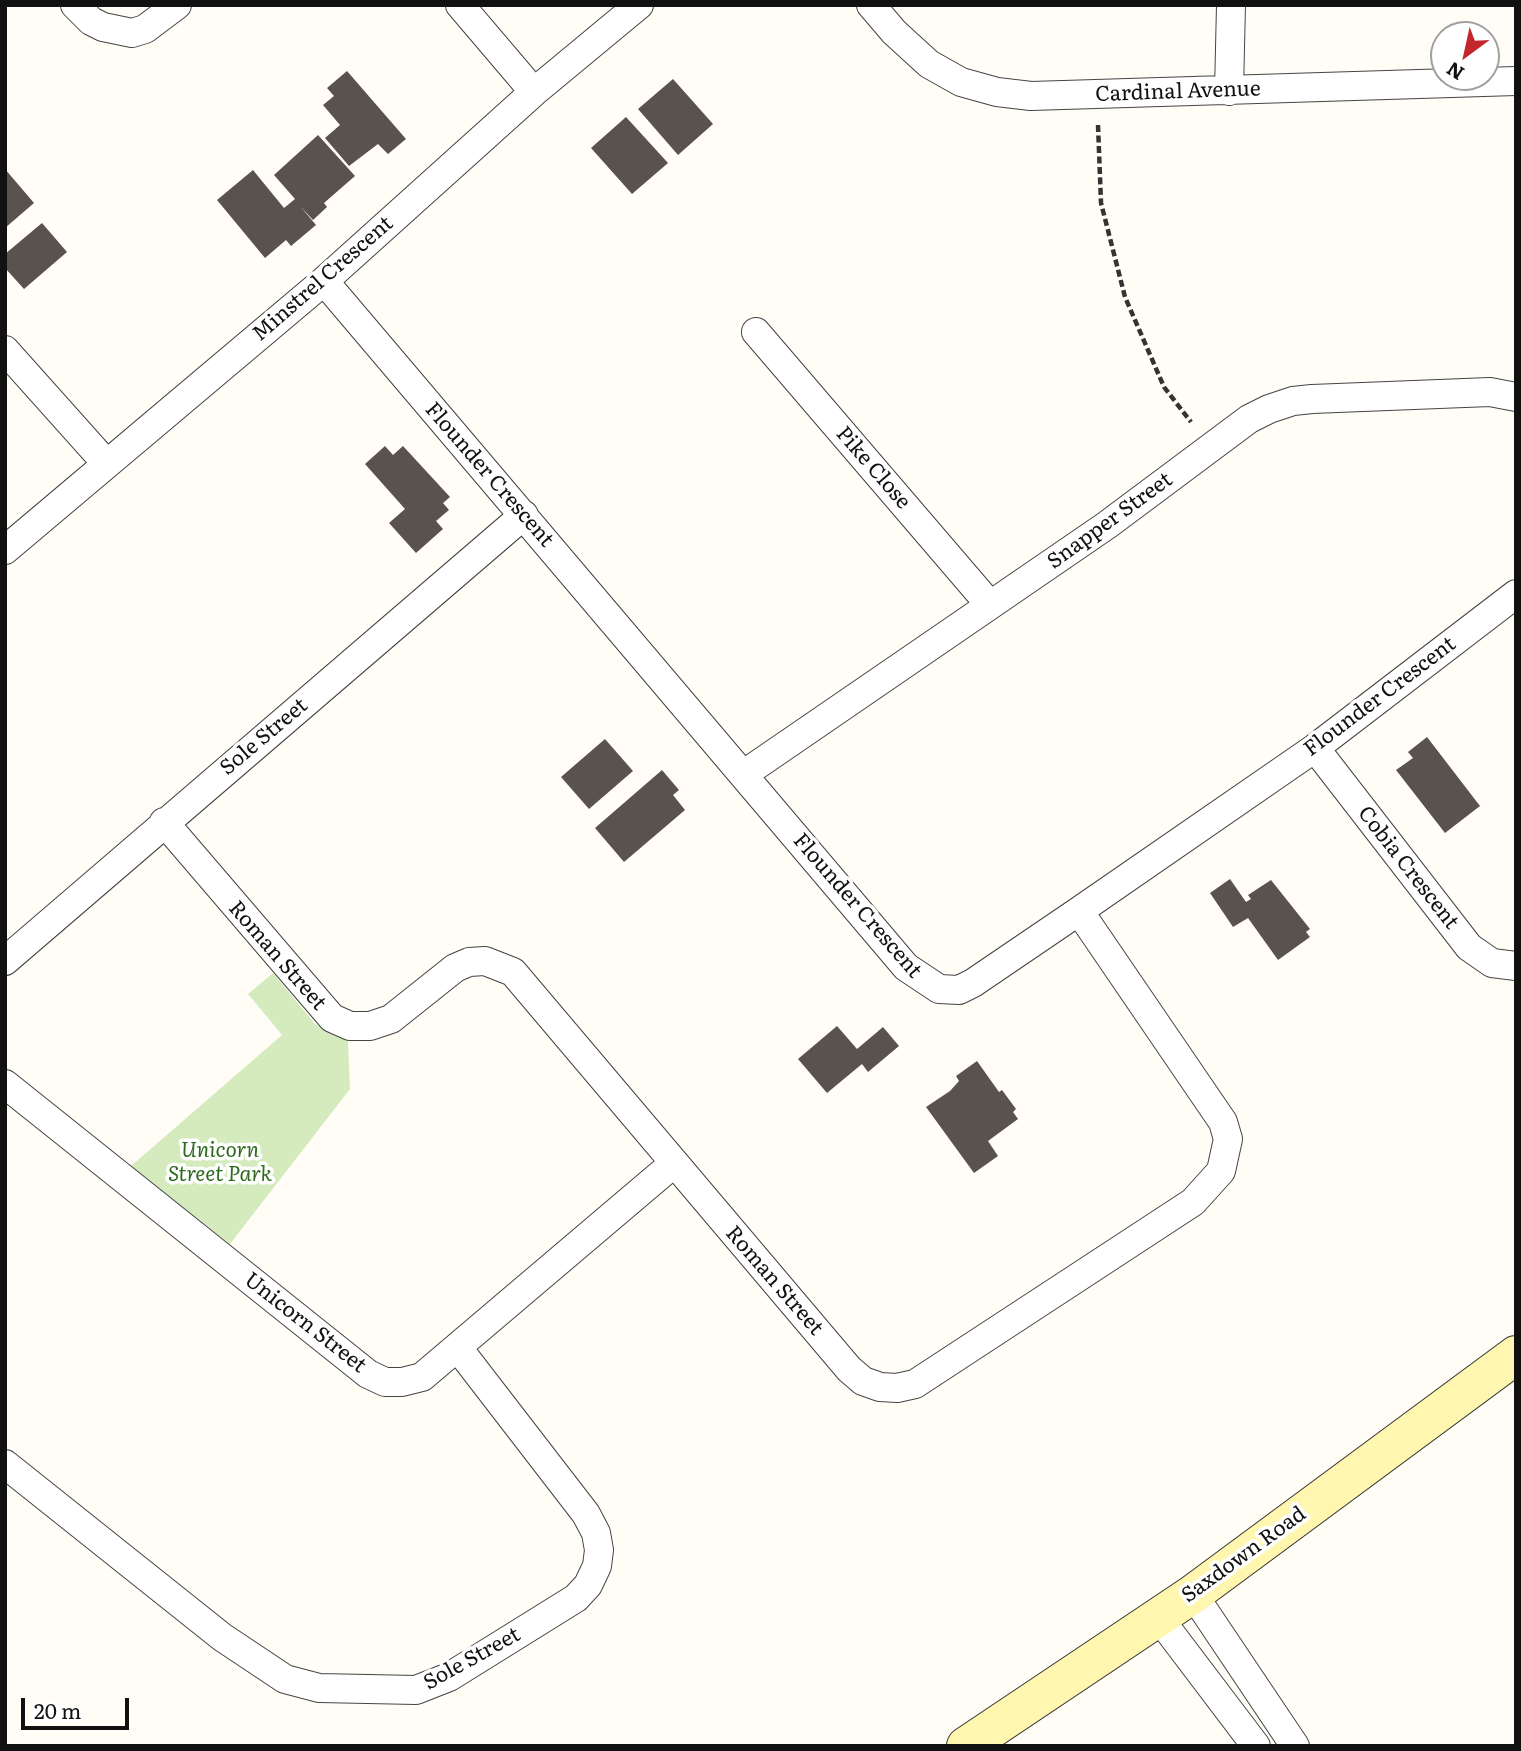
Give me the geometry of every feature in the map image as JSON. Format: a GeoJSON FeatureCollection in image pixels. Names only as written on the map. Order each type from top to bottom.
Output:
{"type":"FeatureCollection","features":[{"type":"Feature","properties":{"kind":"street"},"geometry":{"type":"LineString","coordinates":[[75,5],[91,21],[103,27],[116,32],[132,33],[145,29],[177,5]]}},
{"type":"Feature","properties":{"kind":"street"},"geometry":{"type":"LineString","coordinates":[[460,5],[534,92]]}},
{"type":"Feature","properties":{"kind":"street","name":"Minstrel Crescent"},"geometry":{"type":"LineString","coordinates":[[5,550],[324,281],[534,92],[639,5]]}},
{"type":"Feature","properties":{"kind":"street","name":"Cardinal Avenue"},"geometry":{"type":"LineString","coordinates":[[871,5],[894,32],[929,64],[961,82],[997,92],[1031,96],[1516,81]]}},
{"type":"Feature","properties":{"kind":"street"},"geometry":{"type":"LineString","coordinates":[[1229,91],[1231,5]]}},
{"type":"Feature","properties":{"kind":"street","name":"Flounder Crescent"},"geometry":{"type":"LineString","coordinates":[[324,281],[906,967],[924,982],[939,989],[959,990],[973,984],[1315,748],[1516,594]]}},
{"type":"Feature","properties":{"kind":"street","name":"Pike Close"},"geometry":{"type":"LineString","coordinates":[[756,332],[990,605]]}},
{"type":"Feature","properties":{"kind":"street"},"geometry":{"type":"LineString","coordinates":[[5,350],[106,463]]}},
{"type":"Feature","properties":{"kind":"street","name":"Snapper Street"},"geometry":{"type":"LineString","coordinates":[[744,774],[1107,525],[1250,419],[1293,401],[1490,392],[1516,397]]}},
{"type":"Feature","properties":{"kind":"street","name":"Sole Street"},"geometry":{"type":"LineString","coordinates":[[5,961],[163,822],[524,515]]}},
{"type":"Feature","properties":{"kind":"street","name":"Cobia Crescent"},"geometry":{"type":"LineString","coordinates":[[1315,748],[1469,947],[1492,963],[1516,966]]}},
{"type":"Feature","properties":{"kind":"street","name":"Roman Street"},"geometry":{"type":"LineString","coordinates":[[163,822],[332,1018],[350,1026],[370,1026],[391,1019],[455,968],[469,962],[492,962],[513,972],[673,1164],[863,1381],[897,1388],[915,1384],[1193,1202],[1207,1189],[1224,1163],[1228,1139],[1223,1122],[1079,911]]}},
{"type":"Feature","properties":{"kind":"street","name":"Unicorn Street"},"geometry":{"type":"LineString","coordinates":[[5,1084],[369,1374],[385,1382],[402,1382],[422,1377],[673,1164]]}},
{"type":"Feature","properties":{"kind":"street","name":"Sole Street"},"geometry":{"type":"LineString","coordinates":[[5,1464],[222,1637],[285,1679],[319,1688],[416,1690],[449,1676],[576,1598],[588,1585],[597,1566],[599,1550],[596,1533],[586,1514],[458,1348]]}},
{"type":"Feature","properties":{"kind":"street","name":"Saxdown Road"},"geometry":{"type":"LineString","coordinates":[[966,1746],[1193,1594],[1516,1355]]}},
{"type":"Feature","properties":{"kind":"street"},"geometry":{"type":"LineString","coordinates":[[1193,1594],[1295,1746]]}},
{"type":"Feature","properties":{"kind":"street"},"geometry":{"type":"LineString","coordinates":[[1159,1618],[1256,1746]]}},
{"type":"Feature","properties":{"kind":"path"},"geometry":{"type":"LineString","coordinates":[[1100,94],[1098,128],[1101,204],[1125,297],[1164,387],[1211,447]]}},
{"type":"Feature","properties":{"kind":"green space","name":"Unicorn Street Park"},"geometry":{"type":"Polygon","coordinates":[[[273,973],[315,1024],[348,1041],[350,1089],[230,1244],[131,1166],[282,1035],[248,994],[273,973]]]}},
{"type":"Feature","properties":{"kind":"building"},"geometry":{"type":"Polygon","coordinates":[[[347,71],[406,139],[388,154],[378,144],[349,166],[325,138],[340,125],[323,105],[334,96],[327,88],[347,71]]]}},
{"type":"Feature","properties":{"kind":"building"},"geometry":{"type":"Polygon","coordinates":[[[673,79],[713,124],[678,155],[638,109],[673,79]]]}},
{"type":"Feature","properties":{"kind":"building"},"geometry":{"type":"Polygon","coordinates":[[[626,117],[668,163],[632,194],[591,148],[626,117]]]}},
{"type":"Feature","properties":{"kind":"building"},"geometry":{"type":"Polygon","coordinates":[[[318,135],[355,176],[324,203],[327,207],[313,220],[300,206],[316,225],[291,246],[286,240],[265,258],[217,200],[253,170],[284,208],[295,199],[274,175],[318,135]]]}},
{"type":"Feature","properties":{"kind":"building"},"geometry":{"type":"Polygon","coordinates":[[[5,169],[34,203],[5,228],[5,169]]]}},
{"type":"Feature","properties":{"kind":"building"},"geometry":{"type":"Polygon","coordinates":[[[42,223],[67,252],[24,289],[5,268],[5,254],[42,223]]]}},
{"type":"Feature","properties":{"kind":"building"},"geometry":{"type":"Polygon","coordinates":[[[385,446],[393,455],[403,446],[450,497],[443,503],[449,510],[436,521],[443,529],[416,553],[389,523],[405,509],[365,464],[385,446]]]}},
{"type":"Feature","properties":{"kind":"building"},"geometry":{"type":"Polygon","coordinates":[[[1427,737],[1480,806],[1445,833],[1396,770],[1413,758],[1408,752],[1427,737]]]}},
{"type":"Feature","properties":{"kind":"building"},"geometry":{"type":"Polygon","coordinates":[[[605,739],[633,771],[589,809],[561,777],[605,739]]]}},
{"type":"Feature","properties":{"kind":"building"},"geometry":{"type":"Polygon","coordinates":[[[662,770],[679,790],[673,795],[685,810],[624,862],[595,828],[662,770]]]}},
{"type":"Feature","properties":{"kind":"building"},"geometry":{"type":"Polygon","coordinates":[[[1230,879],[1246,902],[1251,899],[1248,895],[1271,880],[1310,929],[1306,932],[1310,937],[1278,960],[1248,918],[1233,927],[1210,893],[1230,879]]]}},
{"type":"Feature","properties":{"kind":"building"},"geometry":{"type":"Polygon","coordinates":[[[837,1026],[857,1049],[883,1027],[899,1046],[868,1072],[862,1064],[827,1093],[798,1059],[837,1026]]]}},
{"type":"Feature","properties":{"kind":"building"},"geometry":{"type":"Polygon","coordinates":[[[977,1061],[999,1092],[1002,1090],[1016,1109],[1013,1112],[1018,1119],[988,1141],[998,1156],[974,1173],[926,1107],[950,1091],[959,1081],[956,1076],[977,1061]]]}}]}
